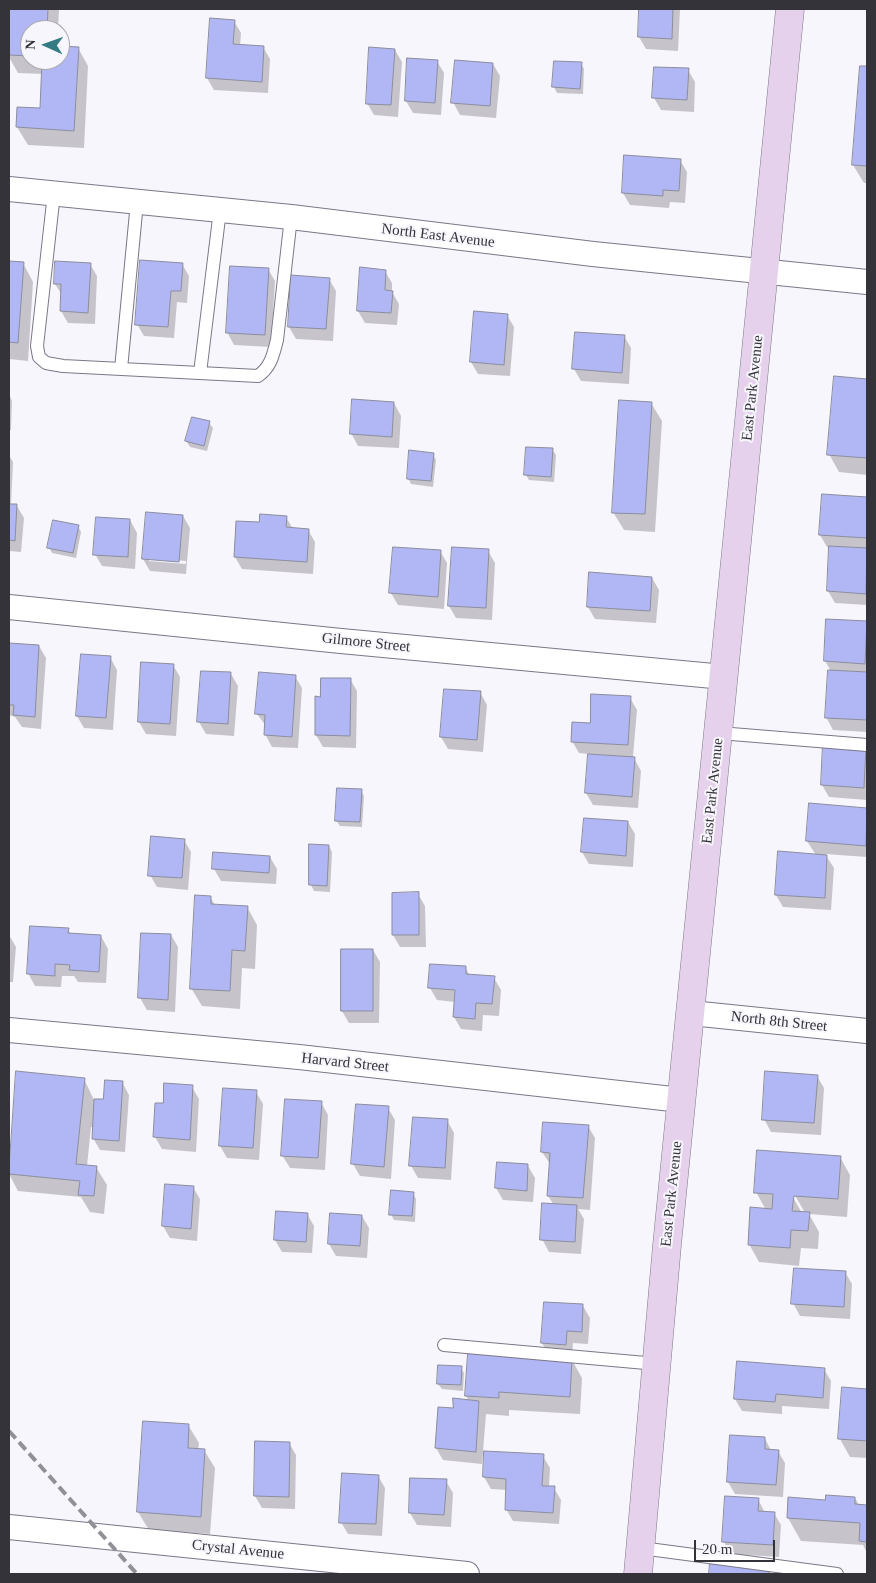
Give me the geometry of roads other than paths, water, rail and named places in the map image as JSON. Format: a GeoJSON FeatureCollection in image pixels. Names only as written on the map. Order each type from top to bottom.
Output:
{"type":"FeatureCollection","features":[{"type":"Feature","properties":{"kind":"main road","name":"East Park Avenue"},"geometry":{"type":"LineString","coordinates":[[640,1561],[681,1100],[790,9]]}},
{"type":"Feature","properties":{"kind":"street","name":"North East Avenue"},"geometry":{"type":"LineString","coordinates":[[9,189],[291,217],[573,252],[867,282]]}},
{"type":"Feature","properties":{"kind":"street","name":"Gilmore Street"},"geometry":{"type":"LineString","coordinates":[[9,607],[340,641],[724,677]]}},
{"type":"Feature","properties":{"kind":"street","name":"North 8th Street"},"geometry":{"type":"LineString","coordinates":[[691,1013],[867,1031]]}},
{"type":"Feature","properties":{"kind":"street","name":"Harvard Street"},"geometry":{"type":"LineString","coordinates":[[9,1030],[308,1058],[681,1100]]}},
{"type":"Feature","properties":{"kind":"street","name":"Crystal Avenue"},"geometry":{"type":"LineString","coordinates":[[9,1527],[468,1574]]}},
{"type":"Feature","properties":{"kind":"lane"},"geometry":{"type":"LineString","coordinates":[[54,193],[37,346],[39,357],[46,363],[63,366],[258,376],[266,370],[272,359],[277,340],[291,217]]}},
{"type":"Feature","properties":{"kind":"lane"},"geometry":{"type":"LineString","coordinates":[[121,369],[138,202]]}},
{"type":"Feature","properties":{"kind":"lane"},"geometry":{"type":"LineString","coordinates":[[200,373],[220,210]]}},
{"type":"Feature","properties":{"kind":"lane"},"geometry":{"type":"LineString","coordinates":[[719,733],[867,745]]}},
{"type":"Feature","properties":{"kind":"lane"},"geometry":{"type":"LineString","coordinates":[[444,1345],[657,1364]]}},
{"type":"Feature","properties":{"kind":"lane"},"geometry":{"type":"LineString","coordinates":[[640,1561],[837,1574]]}},
{"type":"Feature","properties":{"kind":"railway"},"geometry":{"type":"LineString","coordinates":[[9,1431],[137,1574]]}}]}
